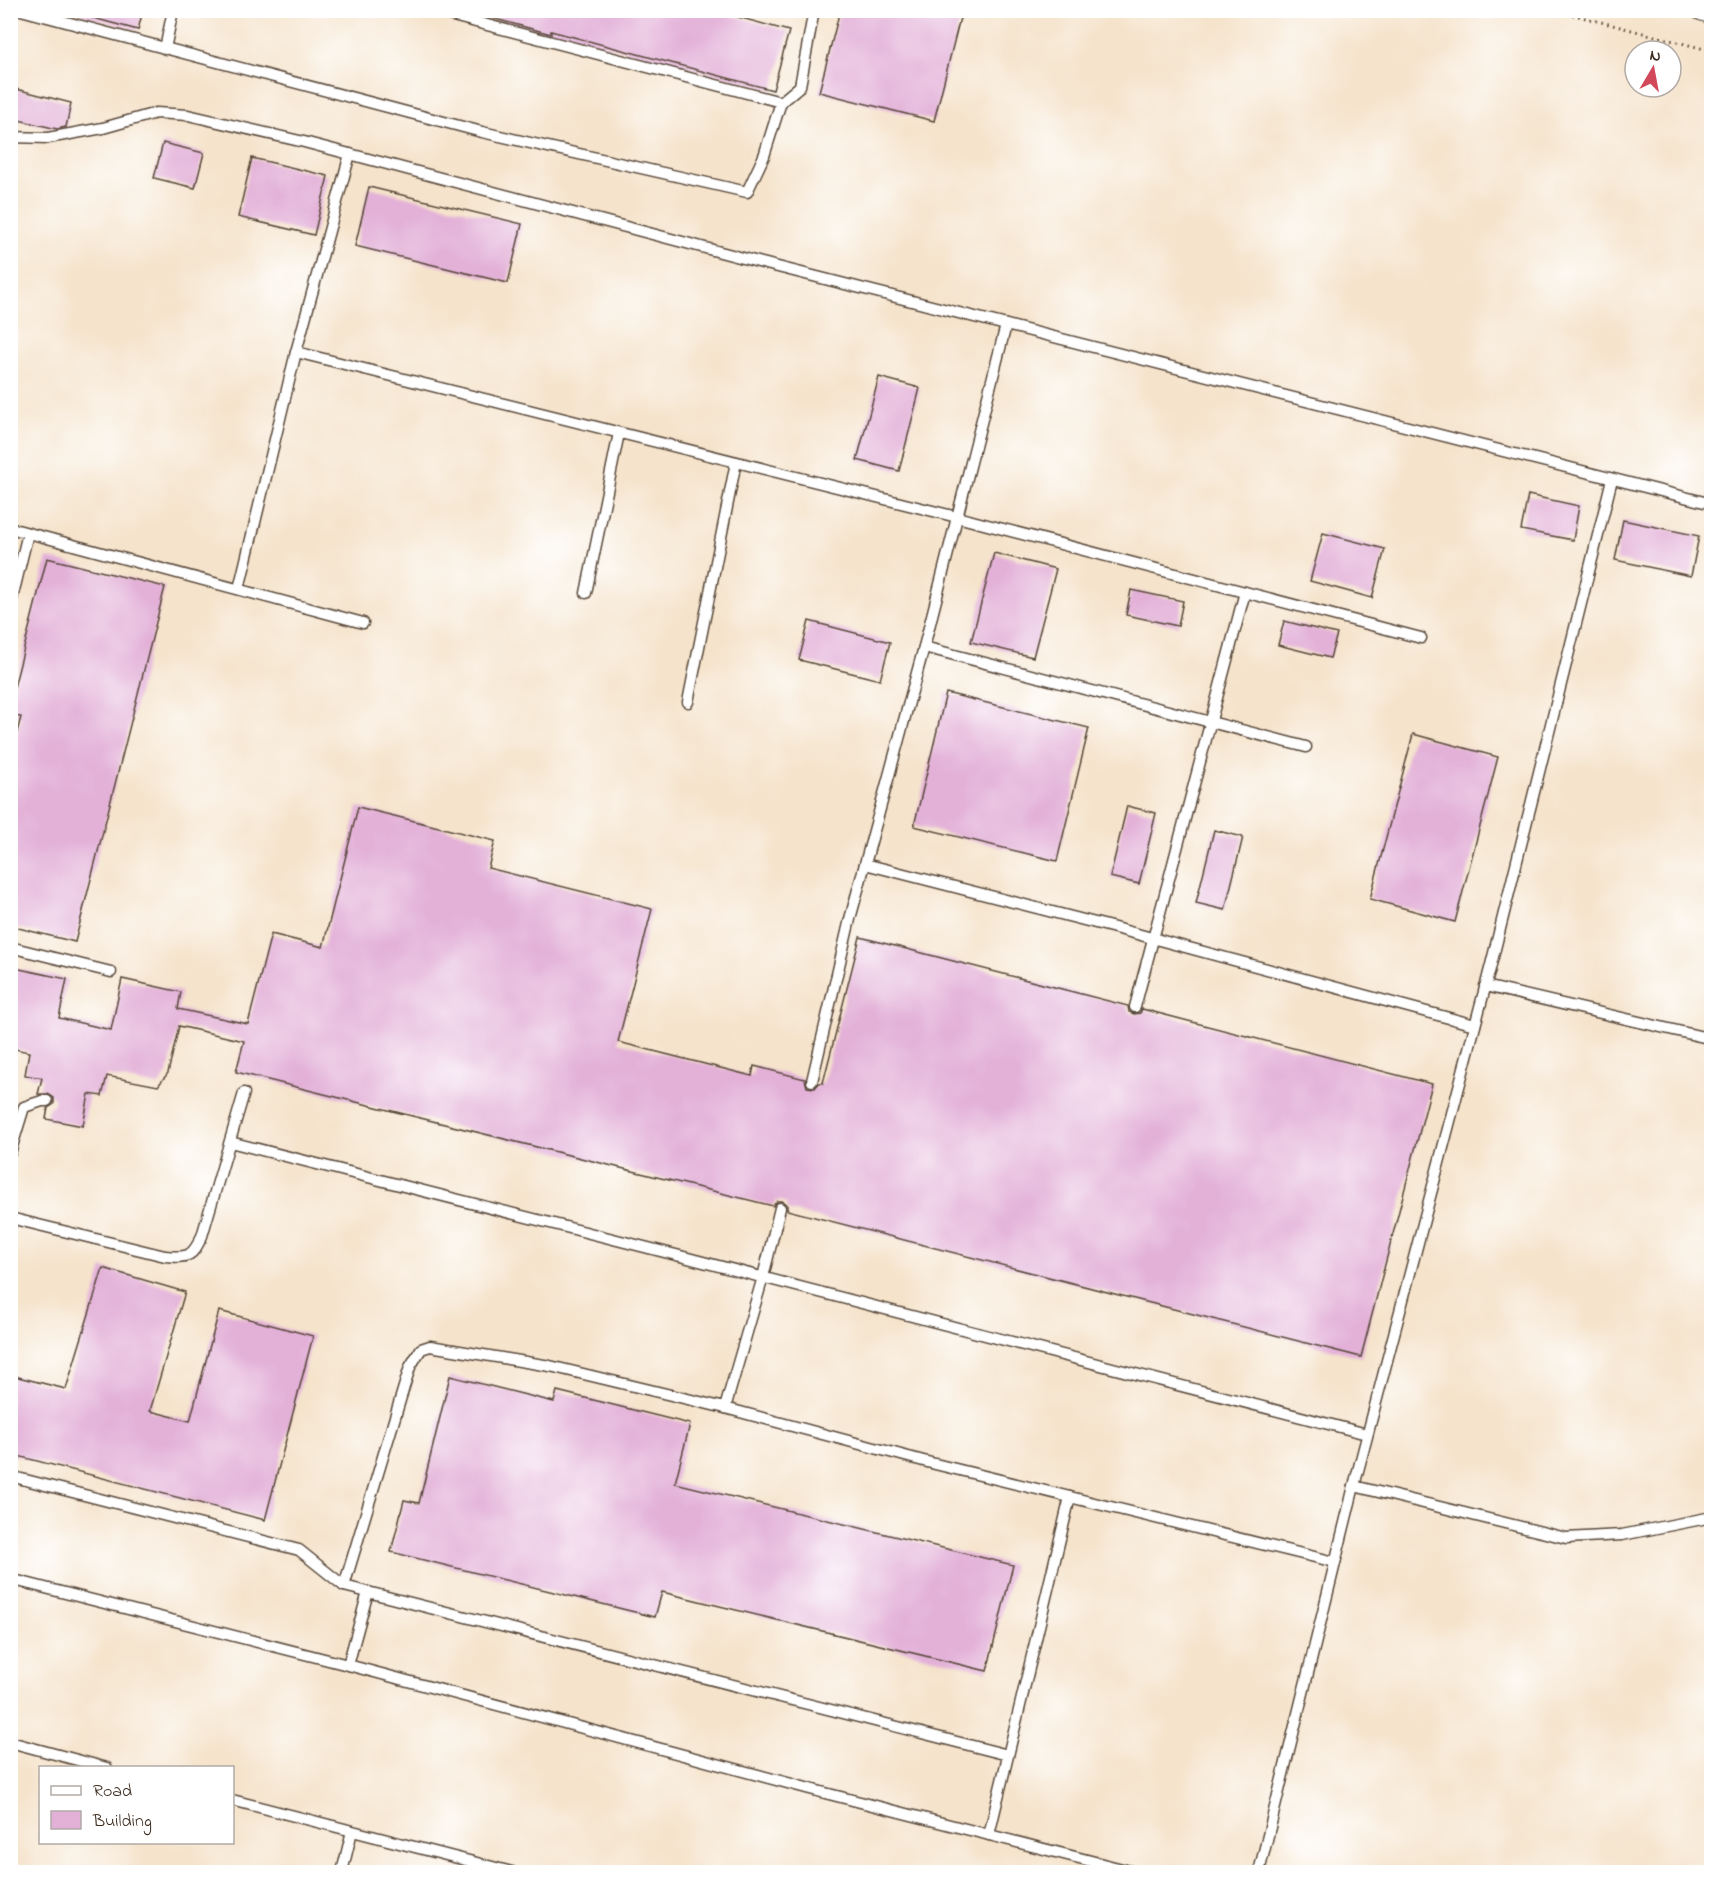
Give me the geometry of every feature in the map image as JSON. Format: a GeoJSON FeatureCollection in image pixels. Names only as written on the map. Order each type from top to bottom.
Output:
{"type":"FeatureCollection","features":[{"type":"Feature","properties":{"kind":"street"},"geometry":{"type":"LineString","coordinates":[[1702,10],[1712,13]]}},
{"type":"Feature","properties":{"kind":"lane"},"geometry":{"type":"LineString","coordinates":[[21,10],[482,132],[747,192],[764,156],[781,102],[800,86],[814,10]]}},
{"type":"Feature","properties":{"kind":"lane"},"geometry":{"type":"LineString","coordinates":[[165,48],[173,10]]}},
{"type":"Feature","properties":{"kind":"lane"},"geometry":{"type":"LineString","coordinates":[[430,10],[781,102]]}},
{"type":"Feature","properties":{"kind":"lane"},"geometry":{"type":"LineString","coordinates":[[10,137],[48,138],[103,128],[156,112],[188,115],[350,154],[1006,325],[1712,504]]}},
{"type":"Feature","properties":{"kind":"lane"},"geometry":{"type":"LineString","coordinates":[[238,589],[296,352],[350,154]]}},
{"type":"Feature","properties":{"kind":"lane"},"geometry":{"type":"LineString","coordinates":[[812,1081],[865,864],[924,647],[1006,325]]}},
{"type":"Feature","properties":{"kind":"lane"},"geometry":{"type":"LineString","coordinates":[[296,352],[957,517],[1421,638]]}},
{"type":"Feature","properties":{"kind":"lane"},"geometry":{"type":"LineString","coordinates":[[586,594],[619,433]]}},
{"type":"Feature","properties":{"kind":"lane"},"geometry":{"type":"LineString","coordinates":[[688,702],[736,462]]}},
{"type":"Feature","properties":{"kind":"lane"},"geometry":{"type":"LineString","coordinates":[[1259,1872],[1367,1434],[1475,1025],[1612,479]]}},
{"type":"Feature","properties":{"kind":"lane"},"geometry":{"type":"LineString","coordinates":[[10,528],[363,623]]}},
{"type":"Feature","properties":{"kind":"lane"},"geometry":{"type":"LineString","coordinates":[[10,607],[28,533]]}},
{"type":"Feature","properties":{"kind":"lane"},"geometry":{"type":"LineString","coordinates":[[1134,1007],[1245,592]]}},
{"type":"Feature","properties":{"kind":"lane"},"geometry":{"type":"LineString","coordinates":[[924,647],[1306,747]]}},
{"type":"Feature","properties":{"kind":"lane"},"geometry":{"type":"LineString","coordinates":[[865,864],[1153,938],[1475,1025]]}},
{"type":"Feature","properties":{"kind":"lane"},"geometry":{"type":"LineString","coordinates":[[10,947],[111,972]]}},
{"type":"Feature","properties":{"kind":"lane"},"geometry":{"type":"LineString","coordinates":[[1485,986],[1712,1039]]}},
{"type":"Feature","properties":{"kind":"lane"},"geometry":{"type":"LineString","coordinates":[[10,1218],[165,1256],[186,1257],[195,1251],[202,1236],[244,1093]]}},
{"type":"Feature","properties":{"kind":"lane"},"geometry":{"type":"LineString","coordinates":[[10,1153],[24,1107],[47,1101]]}},
{"type":"Feature","properties":{"kind":"lane"},"geometry":{"type":"LineString","coordinates":[[230,1142],[763,1277],[1367,1434]]}},
{"type":"Feature","properties":{"kind":"lane"},"geometry":{"type":"LineString","coordinates":[[725,1408],[763,1277],[780,1208]]}},
{"type":"Feature","properties":{"kind":"lane"},"geometry":{"type":"LineString","coordinates":[[344,1586],[410,1367],[421,1349],[430,1346],[550,1366],[725,1408],[931,1463],[1335,1562]]}},
{"type":"Feature","properties":{"kind":"lane"},"geometry":{"type":"LineString","coordinates":[[10,1476],[298,1550],[344,1586],[1008,1755]]}},
{"type":"Feature","properties":{"kind":"lane"},"geometry":{"type":"LineString","coordinates":[[1354,1486],[1566,1538],[1622,1535],[1712,1517]]}},
{"type":"Feature","properties":{"kind":"lane"},"geometry":{"type":"LineString","coordinates":[[989,1835],[1070,1497]]}},
{"type":"Feature","properties":{"kind":"lane"},"geometry":{"type":"LineString","coordinates":[[10,1579],[348,1665],[825,1793],[1134,1872]]}},
{"type":"Feature","properties":{"kind":"lane"},"geometry":{"type":"LineString","coordinates":[[348,1665],[368,1592]]}},
{"type":"Feature","properties":{"kind":"lane"},"geometry":{"type":"LineString","coordinates":[[10,1742],[103,1766]]}},
{"type":"Feature","properties":{"kind":"lane"},"geometry":{"type":"LineString","coordinates":[[234,1801],[512,1872]]}},
{"type":"Feature","properties":{"kind":"lane"},"geometry":{"type":"LineString","coordinates":[[342,1872],[352,1831]]}},
{"type":"Feature","properties":{"kind":"path"},"geometry":{"type":"LineString","coordinates":[[1555,10],[1712,51]]}},
{"type":"Feature","properties":{"kind":"building"},"geometry":{"type":"Polygon","coordinates":[[[83,10],[143,10],[138,30],[82,15],[83,10]]]}},
{"type":"Feature","properties":{"kind":"building"},"geometry":{"type":"Polygon","coordinates":[[[473,10],[712,10],[789,31],[773,90],[551,31],[551,34],[473,13],[473,10]]]}},
{"type":"Feature","properties":{"kind":"building"},"geometry":{"type":"Polygon","coordinates":[[[840,10],[962,10],[934,121],[819,92],[840,10]]]}},
{"type":"Feature","properties":{"kind":"building"},"geometry":{"type":"Polygon","coordinates":[[[16,89],[71,103],[66,127],[57,129],[10,118],[16,89]]]}},
{"type":"Feature","properties":{"kind":"building"},"geometry":{"type":"Polygon","coordinates":[[[163,143],[204,153],[195,188],[154,178],[163,143]]]}},
{"type":"Feature","properties":{"kind":"building"},"geometry":{"type":"Polygon","coordinates":[[[252,158],[328,176],[314,235],[238,217],[252,158]]]}},
{"type":"Feature","properties":{"kind":"building"},"geometry":{"type":"Polygon","coordinates":[[[369,187],[522,224],[508,283],[355,246],[369,187]]]}},
{"type":"Feature","properties":{"kind":"building"},"geometry":{"type":"Polygon","coordinates":[[[879,377],[920,388],[899,471],[857,460],[879,377]]]}},
{"type":"Feature","properties":{"kind":"building"},"geometry":{"type":"Polygon","coordinates":[[[1528,495],[1579,506],[1573,540],[1521,530],[1528,495]]]}},
{"type":"Feature","properties":{"kind":"building"},"geometry":{"type":"Polygon","coordinates":[[[1623,520],[1699,536],[1691,576],[1615,560],[1623,520]]]}},
{"type":"Feature","properties":{"kind":"building"},"geometry":{"type":"Polygon","coordinates":[[[1323,533],[1385,549],[1372,598],[1310,581],[1323,533]]]}},
{"type":"Feature","properties":{"kind":"building"},"geometry":{"type":"Polygon","coordinates":[[[994,553],[1056,569],[1033,657],[971,642],[994,553]]]}},
{"type":"Feature","properties":{"kind":"building"},"geometry":{"type":"Polygon","coordinates":[[[47,558],[165,587],[75,942],[10,926],[10,759],[21,717],[10,715],[10,703],[47,558]]]}},
{"type":"Feature","properties":{"kind":"building"},"geometry":{"type":"Polygon","coordinates":[[[1131,590],[1183,601],[1178,626],[1126,615],[1131,590]]]}},
{"type":"Feature","properties":{"kind":"building"},"geometry":{"type":"Polygon","coordinates":[[[809,621],[890,642],[880,680],[799,660],[809,621]]]}},
{"type":"Feature","properties":{"kind":"building"},"geometry":{"type":"Polygon","coordinates":[[[1284,621],[1337,634],[1330,658],[1278,645],[1284,621]]]}},
{"type":"Feature","properties":{"kind":"building"},"geometry":{"type":"Polygon","coordinates":[[[946,693],[1089,728],[1057,861],[914,826],[946,693]]]}},
{"type":"Feature","properties":{"kind":"building"},"geometry":{"type":"Polygon","coordinates":[[[1413,734],[1498,757],[1455,922],[1370,899],[1413,734]]]}},
{"type":"Feature","properties":{"kind":"building"},"geometry":{"type":"Polygon","coordinates":[[[1127,806],[1156,813],[1139,884],[1110,877],[1127,806]]]}},
{"type":"Feature","properties":{"kind":"building"},"geometry":{"type":"Polygon","coordinates":[[[358,807],[495,841],[488,868],[652,909],[618,1042],[752,1076],[754,1066],[805,1079],[807,1087],[815,1088],[819,1083],[823,1083],[860,937],[1128,1006],[1129,1012],[1134,1014],[1140,1013],[1142,1009],[1432,1084],[1361,1357],[787,1210],[787,1205],[782,1201],[777,1201],[773,1206],[236,1072],[244,1041],[179,1026],[168,1073],[158,1086],[107,1076],[102,1096],[89,1094],[83,1126],[46,1119],[48,1108],[54,1104],[54,1098],[48,1094],[38,1094],[42,1078],[25,1075],[29,1052],[10,1048],[10,1023],[14,1003],[10,1002],[10,967],[67,979],[59,1018],[111,1030],[122,979],[181,992],[178,1009],[248,1024],[271,934],[323,947],[358,807]]]}},
{"type":"Feature","properties":{"kind":"building"},"geometry":{"type":"Polygon","coordinates":[[[1214,830],[1243,837],[1225,910],[1196,903],[1214,830]]]}},
{"type":"Feature","properties":{"kind":"building"},"geometry":{"type":"Polygon","coordinates":[[[103,1268],[185,1292],[150,1411],[190,1421],[219,1311],[313,1336],[265,1520],[10,1454],[10,1375],[66,1389],[103,1268]]]}},
{"type":"Feature","properties":{"kind":"building"},"geometry":{"type":"Polygon","coordinates":[[[450,1376],[554,1402],[557,1391],[690,1424],[675,1483],[1013,1565],[987,1671],[662,1592],[655,1617],[391,1552],[404,1500],[419,1503],[450,1376]]]}}]}
